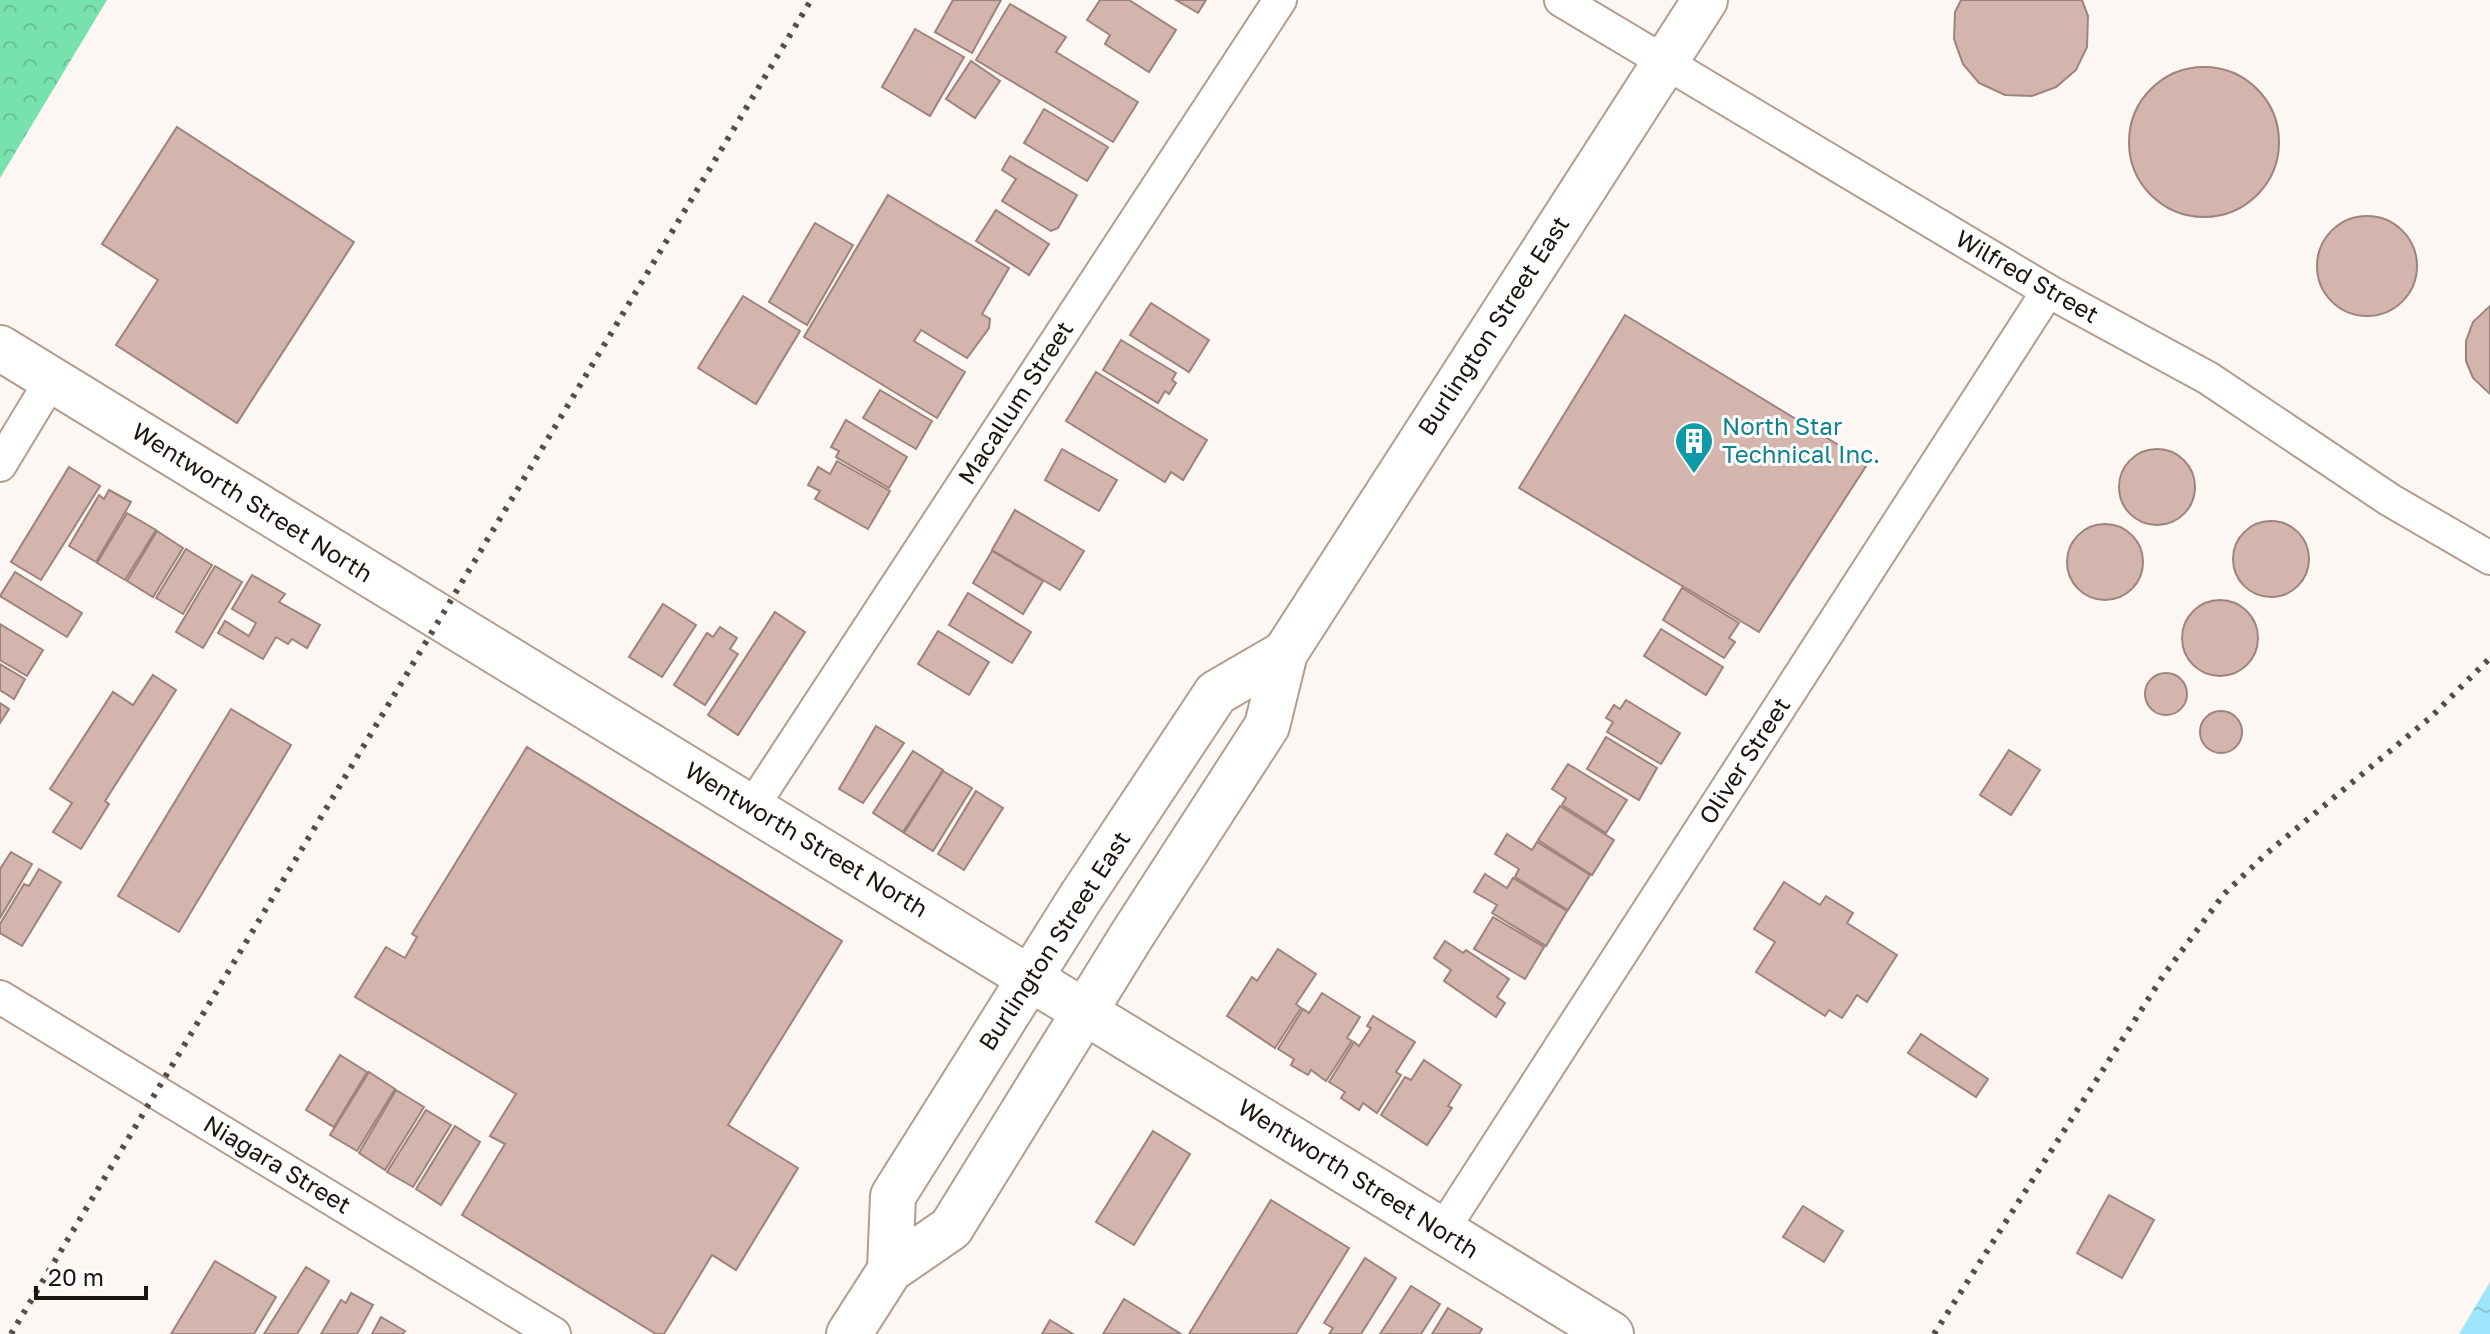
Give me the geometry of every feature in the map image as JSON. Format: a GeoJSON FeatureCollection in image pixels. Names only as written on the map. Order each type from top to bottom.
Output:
{"type":"FeatureCollection","features":[{"type":"Feature","properties":{"kind":"main road","name":"Burlington Street East"},"geometry":{"type":"LineString","coordinates":[[849,1334],[890,1270],[951,1228],[1267,726],[1285,653],[1705,0]]}},
{"type":"Feature","properties":{"kind":"main road","name":"Wentworth Street North"},"geometry":{"type":"LineString","coordinates":[[0,348],[1611,1334]]}},
{"type":"Feature","properties":{"kind":"main road","name":"Burlington Street East"},"geometry":{"type":"LineString","coordinates":[[890,1270],[893,1196],[1031,977],[1216,693],[1285,653]]}},
{"type":"Feature","properties":{"kind":"street","name":"Macallum Street"},"geometry":{"type":"LineString","coordinates":[[752,807],[1280,0]]}},
{"type":"Feature","properties":{"kind":"street","name":"Wilfred Street"},"geometry":{"type":"LineString","coordinates":[[1561,0],[2048,291],[2208,378],[2390,500],[2490,558]]}},
{"type":"Feature","properties":{"kind":"street","name":"Oliver Street"},"geometry":{"type":"LineString","coordinates":[[1442,1231],[2048,291]]}},
{"type":"Feature","properties":{"kind":"street"},"geometry":{"type":"LineString","coordinates":[[0,465],[52,379]]}},
{"type":"Feature","properties":{"kind":"street","name":"Niagara Street"},"geometry":{"type":"LineString","coordinates":[[0,997],[554,1334]]}},
{"type":"Feature","properties":{"kind":"green space"},"geometry":{"type":"Polygon","coordinates":[[[0,0],[107,0],[0,178],[0,0]]]}},
{"type":"Feature","properties":{"kind":"water"},"geometry":{"type":"Polygon","coordinates":[[[2490,1282],[2490,1334],[2459,1334],[2490,1282]]]}},
{"type":"Feature","properties":{"kind":"building"},"geometry":{"type":"Polygon","coordinates":[[[953,0],[1001,0],[972,53],[935,32],[953,0]]]}},
{"type":"Feature","properties":{"kind":"building"},"geometry":{"type":"Polygon","coordinates":[[[1100,0],[1129,0],[1176,30],[1149,72],[1105,44],[1110,35],[1087,20],[1100,0]]]}},
{"type":"Feature","properties":{"kind":"building"},"geometry":{"type":"Polygon","coordinates":[[[1176,0],[1206,0],[1198,13],[1176,0]]]}},
{"type":"Feature","properties":{"kind":"building"},"geometry":{"type":"Polygon","coordinates":[[[1961,0],[2082,0],[2088,16],[2087,47],[2076,70],[2056,87],[2032,96],[2005,95],[1979,83],[1963,64],[1954,39],[1955,12],[1961,0]]]}},
{"type":"Feature","properties":{"kind":"building"},"geometry":{"type":"Polygon","coordinates":[[[1010,4],[1066,37],[1056,52],[1138,102],[1113,142],[976,60],[1010,4]]]}},
{"type":"Feature","properties":{"kind":"building"},"geometry":{"type":"Polygon","coordinates":[[[915,29],[964,57],[930,116],[882,87],[915,29]]]}},
{"type":"Feature","properties":{"kind":"building"},"geometry":{"type":"Polygon","coordinates":[[[971,61],[1000,81],[975,118],[946,99],[971,61]]]}},
{"type":"Feature","properties":{"kind":"building"},"geometry":{"type":"Polygon","coordinates":[[[2204,67],[2233,73],[2257,89],[2273,113],[2279,142],[2273,171],[2257,195],[2233,211],[2204,217],[2175,211],[2151,195],[2135,171],[2129,142],[2135,113],[2151,89],[2175,73],[2204,67]]]}},
{"type":"Feature","properties":{"kind":"building"},"geometry":{"type":"Polygon","coordinates":[[[1044,109],[1108,147],[1087,181],[1024,143],[1044,109]]]}},
{"type":"Feature","properties":{"kind":"building"},"geometry":{"type":"Polygon","coordinates":[[[177,127],[354,242],[237,423],[116,345],[158,280],[102,244],[177,127]]]}},
{"type":"Feature","properties":{"kind":"building"},"geometry":{"type":"Polygon","coordinates":[[[1010,156],[1077,195],[1058,228],[1051,231],[1002,201],[1016,179],[1002,170],[1010,156]]]}},
{"type":"Feature","properties":{"kind":"building"},"geometry":{"type":"Polygon","coordinates":[[[888,195],[1009,268],[982,314],[990,319],[989,328],[967,358],[921,330],[914,341],[965,372],[937,418],[804,337],[888,195]]]}},
{"type":"Feature","properties":{"kind":"building"},"geometry":{"type":"Polygon","coordinates":[[[996,210],[1049,244],[1029,275],[976,241],[996,210]]]}},
{"type":"Feature","properties":{"kind":"building"},"geometry":{"type":"Polygon","coordinates":[[[2367,216],[2395,224],[2409,238],[2417,266],[2409,294],[2395,308],[2367,316],[2339,308],[2325,294],[2317,266],[2325,238],[2339,224],[2367,216]]]}},
{"type":"Feature","properties":{"kind":"building"},"geometry":{"type":"Polygon","coordinates":[[[815,223],[853,245],[807,325],[769,302],[815,223]]]}},
{"type":"Feature","properties":{"kind":"building"},"geometry":{"type":"Polygon","coordinates":[[[743,296],[800,331],[756,404],[698,368],[743,296]]]}},
{"type":"Feature","properties":{"kind":"building"},"geometry":{"type":"Polygon","coordinates":[[[1151,303],[1209,340],[1189,372],[1130,335],[1151,303]]]}},
{"type":"Feature","properties":{"kind":"building"},"geometry":{"type":"Polygon","coordinates":[[[2490,306],[2490,394],[2473,378],[2466,361],[2466,341],[2473,322],[2490,306]]]}},
{"type":"Feature","properties":{"kind":"building","name":"North Star Technical Inc."},"geometry":{"type":"Polygon","coordinates":[[[1625,315],[1868,463],[1759,632],[1519,488],[1625,315]]]}},
{"type":"Feature","properties":{"kind":"building"},"geometry":{"type":"Polygon","coordinates":[[[1121,340],[1176,373],[1172,380],[1176,383],[1169,394],[1165,391],[1158,403],[1103,370],[1121,340]]]}},
{"type":"Feature","properties":{"kind":"building"},"geometry":{"type":"Polygon","coordinates":[[[1096,372],[1207,440],[1183,480],[1171,472],[1165,482],[1066,421],[1096,372]]]}},
{"type":"Feature","properties":{"kind":"building"},"geometry":{"type":"Polygon","coordinates":[[[880,390],[932,421],[916,449],[863,418],[880,390]]]}},
{"type":"Feature","properties":{"kind":"building"},"geometry":{"type":"Polygon","coordinates":[[[846,420],[907,457],[889,488],[836,457],[839,451],[831,447],[846,420]]]}},
{"type":"Feature","properties":{"kind":"building"},"geometry":{"type":"Polygon","coordinates":[[[1062,449],[1117,480],[1099,511],[1045,480],[1062,449]]]}},
{"type":"Feature","properties":{"kind":"building"},"geometry":{"type":"Polygon","coordinates":[[[2150,449],[2164,449],[2178,455],[2189,466],[2195,487],[2192,502],[2184,514],[2164,525],[2150,525],[2136,519],[2125,508],[2119,494],[2119,480],[2125,466],[2136,455],[2150,449]]]}},
{"type":"Feature","properties":{"kind":"building"},"geometry":{"type":"Polygon","coordinates":[[[837,461],[890,491],[868,529],[815,499],[820,491],[808,485],[818,467],[830,474],[837,461]]]}},
{"type":"Feature","properties":{"kind":"building"},"geometry":{"type":"Polygon","coordinates":[[[69,467],[100,486],[41,580],[11,562],[69,467]]]}},
{"type":"Feature","properties":{"kind":"building"},"geometry":{"type":"Polygon","coordinates":[[[109,490],[131,502],[96,562],[69,546],[99,495],[104,499],[109,490]]]}},
{"type":"Feature","properties":{"kind":"building"},"geometry":{"type":"Polygon","coordinates":[[[1015,510],[1084,551],[1060,590],[992,550],[1015,510]]]}},
{"type":"Feature","properties":{"kind":"building"},"geometry":{"type":"Polygon","coordinates":[[[127,513],[156,530],[125,580],[97,563],[127,513]]]}},
{"type":"Feature","properties":{"kind":"building"},"geometry":{"type":"Polygon","coordinates":[[[2264,521],[2278,521],[2292,527],[2303,538],[2309,559],[2306,574],[2298,586],[2278,597],[2264,597],[2250,591],[2239,580],[2233,566],[2233,552],[2239,538],[2250,527],[2264,521]]]}},
{"type":"Feature","properties":{"kind":"building"},"geometry":{"type":"Polygon","coordinates":[[[2098,524],[2112,524],[2126,530],[2137,541],[2143,562],[2140,577],[2132,589],[2112,600],[2098,600],[2084,594],[2073,583],[2067,569],[2067,555],[2073,541],[2084,530],[2098,524]]]}},
{"type":"Feature","properties":{"kind":"building"},"geometry":{"type":"Polygon","coordinates":[[[157,531],[183,548],[153,597],[127,581],[157,531]]]}},
{"type":"Feature","properties":{"kind":"building"},"geometry":{"type":"Polygon","coordinates":[[[186,549],[212,565],[183,614],[156,598],[186,549]]]}},
{"type":"Feature","properties":{"kind":"building"},"geometry":{"type":"Polygon","coordinates":[[[992,551],[1043,581],[1023,614],[973,583],[992,551]]]}},
{"type":"Feature","properties":{"kind":"building"},"geometry":{"type":"Polygon","coordinates":[[[215,566],[242,582],[203,648],[176,632],[215,566]]]}},
{"type":"Feature","properties":{"kind":"building"},"geometry":{"type":"Polygon","coordinates":[[[15,572],[82,613],[67,637],[0,596],[15,572]]]}},
{"type":"Feature","properties":{"kind":"building"},"geometry":{"type":"Polygon","coordinates":[[[252,575],[285,594],[279,602],[320,625],[307,648],[292,639],[288,644],[276,637],[263,659],[218,633],[225,621],[249,636],[256,623],[232,609],[252,575]]]}},
{"type":"Feature","properties":{"kind":"building"},"geometry":{"type":"Polygon","coordinates":[[[1682,588],[1739,623],[1729,638],[1735,642],[1724,658],[1663,620],[1682,588]]]}},
{"type":"Feature","properties":{"kind":"building"},"geometry":{"type":"Polygon","coordinates":[[[968,593],[1031,632],[1012,663],[949,625],[968,593]]]}},
{"type":"Feature","properties":{"kind":"building"},"geometry":{"type":"Polygon","coordinates":[[[2213,600],[2227,600],[2241,606],[2252,617],[2258,638],[2255,653],[2247,665],[2227,676],[2213,676],[2199,670],[2188,659],[2182,645],[2182,631],[2188,617],[2199,606],[2213,600]]]}},
{"type":"Feature","properties":{"kind":"building"},"geometry":{"type":"Polygon","coordinates":[[[663,604],[696,625],[662,677],[629,657],[663,604]]]}},
{"type":"Feature","properties":{"kind":"building"},"geometry":{"type":"Polygon","coordinates":[[[775,612],[805,632],[738,735],[708,715],[775,612]]]}},
{"type":"Feature","properties":{"kind":"building"},"geometry":{"type":"Polygon","coordinates":[[[0,624],[43,650],[27,676],[0,660],[0,624]]]}},
{"type":"Feature","properties":{"kind":"building"},"geometry":{"type":"Polygon","coordinates":[[[720,627],[737,638],[730,649],[738,654],[705,705],[674,685],[707,633],[713,637],[720,627]]]}},
{"type":"Feature","properties":{"kind":"building"},"geometry":{"type":"Polygon","coordinates":[[[1661,629],[1723,667],[1706,695],[1644,656],[1661,629]]]}},
{"type":"Feature","properties":{"kind":"building"},"geometry":{"type":"Polygon","coordinates":[[[938,631],[989,662],[969,695],[918,664],[938,631]]]}},
{"type":"Feature","properties":{"kind":"building"},"geometry":{"type":"Polygon","coordinates":[[[0,664],[25,679],[14,699],[0,690],[0,664]]]}},
{"type":"Feature","properties":{"kind":"building"},"geometry":{"type":"Polygon","coordinates":[[[2166,673],[2181,679],[2187,694],[2181,709],[2166,715],[2151,709],[2145,694],[2151,679],[2166,673]]]}},
{"type":"Feature","properties":{"kind":"building"},"geometry":{"type":"Polygon","coordinates":[[[153,675],[176,690],[105,801],[109,804],[81,849],[53,832],[72,803],[50,789],[113,692],[133,705],[153,675]]]}},
{"type":"Feature","properties":{"kind":"building"},"geometry":{"type":"Polygon","coordinates":[[[1626,700],[1680,733],[1661,764],[1607,732],[1613,722],[1606,718],[1614,705],[1620,709],[1626,700]]]}},
{"type":"Feature","properties":{"kind":"building"},"geometry":{"type":"Polygon","coordinates":[[[0,703],[9,709],[0,723],[0,703]]]}},
{"type":"Feature","properties":{"kind":"building"},"geometry":{"type":"Polygon","coordinates":[[[231,709],[291,745],[179,932],[118,896],[231,709]]]}},
{"type":"Feature","properties":{"kind":"building"},"geometry":{"type":"Polygon","coordinates":[[[2221,711],[2236,717],[2242,732],[2236,747],[2221,753],[2206,747],[2200,732],[2206,717],[2221,711]]]}},
{"type":"Feature","properties":{"kind":"building"},"geometry":{"type":"Polygon","coordinates":[[[876,726],[904,743],[863,803],[839,789],[876,726]]]}},
{"type":"Feature","properties":{"kind":"building"},"geometry":{"type":"Polygon","coordinates":[[[1606,737],[1657,768],[1639,800],[1587,769],[1606,737]]]}},
{"type":"Feature","properties":{"kind":"building"},"geometry":{"type":"Polygon","coordinates":[[[527,747],[842,941],[728,1125],[798,1168],[736,1270],[712,1255],[664,1334],[656,1334],[462,1215],[505,1144],[490,1136],[516,1094],[355,997],[386,947],[405,958],[417,937],[412,934],[527,747]]]}},
{"type":"Feature","properties":{"kind":"building"},"geometry":{"type":"Polygon","coordinates":[[[2009,750],[2040,770],[2011,815],[1980,795],[2009,750]]]}},
{"type":"Feature","properties":{"kind":"building"},"geometry":{"type":"Polygon","coordinates":[[[913,751],[943,770],[903,832],[873,813],[913,751]]]}},
{"type":"Feature","properties":{"kind":"building"},"geometry":{"type":"Polygon","coordinates":[[[1568,764],[1627,800],[1606,833],[1562,805],[1566,798],[1552,789],[1568,764]]]}},
{"type":"Feature","properties":{"kind":"building"},"geometry":{"type":"Polygon","coordinates":[[[943,771],[972,788],[933,851],[904,833],[943,771]]]}},
{"type":"Feature","properties":{"kind":"building"},"geometry":{"type":"Polygon","coordinates":[[[976,791],[1003,808],[964,870],[938,854],[976,791]]]}},
{"type":"Feature","properties":{"kind":"building"},"geometry":{"type":"Polygon","coordinates":[[[1560,806],[1614,840],[1592,875],[1538,840],[1560,806]]]}},
{"type":"Feature","properties":{"kind":"building"},"geometry":{"type":"Polygon","coordinates":[[[1507,834],[1532,850],[1537,842],[1590,875],[1568,910],[1515,877],[1519,869],[1495,854],[1507,834]]]}},
{"type":"Feature","properties":{"kind":"building"},"geometry":{"type":"Polygon","coordinates":[[[11,852],[32,864],[0,918],[0,869],[11,852]]]}},
{"type":"Feature","properties":{"kind":"building"},"geometry":{"type":"Polygon","coordinates":[[[39,869],[61,882],[22,946],[0,933],[0,924],[24,884],[29,886],[39,869]]]}},
{"type":"Feature","properties":{"kind":"building"},"geometry":{"type":"Polygon","coordinates":[[[1485,874],[1507,888],[1513,878],[1567,911],[1546,946],[1492,913],[1497,905],[1474,892],[1485,874]]]}},
{"type":"Feature","properties":{"kind":"building"},"geometry":{"type":"Polygon","coordinates":[[[1784,882],[1820,905],[1826,896],[1853,913],[1847,923],[1897,955],[1867,1002],[1857,995],[1842,1018],[1829,1010],[1825,1016],[1756,972],[1775,942],[1754,929],[1784,882]]]}},
{"type":"Feature","properties":{"kind":"building"},"geometry":{"type":"Polygon","coordinates":[[[1493,917],[1544,947],[1525,979],[1474,949],[1493,917]]]}},
{"type":"Feature","properties":{"kind":"building"},"geometry":{"type":"Polygon","coordinates":[[[1445,941],[1463,953],[1466,950],[1509,979],[1497,997],[1505,1003],[1496,1017],[1444,981],[1451,970],[1434,958],[1445,941]]]}},
{"type":"Feature","properties":{"kind":"building"},"geometry":{"type":"Polygon","coordinates":[[[1278,949],[1316,974],[1296,1004],[1301,1008],[1275,1048],[1227,1016],[1252,977],[1257,981],[1278,949]]]}},
{"type":"Feature","properties":{"kind":"building"},"geometry":{"type":"Polygon","coordinates":[[[1322,993],[1360,1017],[1347,1038],[1352,1041],[1326,1081],[1311,1070],[1308,1075],[1291,1065],[1294,1059],[1278,1049],[1303,1009],[1309,1013],[1322,993]]]}},
{"type":"Feature","properties":{"kind":"building"},"geometry":{"type":"Polygon","coordinates":[[[1373,1016],[1415,1042],[1396,1072],[1401,1075],[1377,1113],[1363,1103],[1359,1110],[1341,1098],[1345,1092],[1329,1082],[1354,1042],[1359,1046],[1371,1028],[1367,1026],[1373,1016]]]}},
{"type":"Feature","properties":{"kind":"building"},"geometry":{"type":"Polygon","coordinates":[[[1921,1034],[1988,1079],[1976,1097],[1908,1053],[1921,1034]]]}},
{"type":"Feature","properties":{"kind":"building"},"geometry":{"type":"Polygon","coordinates":[[[340,1055],[367,1072],[334,1127],[306,1110],[340,1055]]]}},
{"type":"Feature","properties":{"kind":"building"},"geometry":{"type":"Polygon","coordinates":[[[1424,1060],[1461,1085],[1448,1106],[1452,1108],[1427,1145],[1381,1115],[1405,1077],[1411,1080],[1424,1060]]]}},
{"type":"Feature","properties":{"kind":"building"},"geometry":{"type":"Polygon","coordinates":[[[369,1072],[395,1089],[357,1151],[330,1135],[369,1072]]]}},
{"type":"Feature","properties":{"kind":"building"},"geometry":{"type":"Polygon","coordinates":[[[396,1090],[424,1107],[385,1170],[359,1153],[396,1090]]]}},
{"type":"Feature","properties":{"kind":"building"},"geometry":{"type":"Polygon","coordinates":[[[426,1110],[451,1125],[413,1187],[387,1172],[426,1110]]]}},
{"type":"Feature","properties":{"kind":"building"},"geometry":{"type":"Polygon","coordinates":[[[455,1126],[480,1142],[441,1205],[416,1189],[455,1126]]]}},
{"type":"Feature","properties":{"kind":"building"},"geometry":{"type":"Polygon","coordinates":[[[1153,1131],[1190,1154],[1134,1245],[1096,1222],[1153,1131]]]}},
{"type":"Feature","properties":{"kind":"building"},"geometry":{"type":"Polygon","coordinates":[[[2109,1195],[2154,1220],[2122,1278],[2077,1253],[2109,1195]]]}},
{"type":"Feature","properties":{"kind":"building"},"geometry":{"type":"Polygon","coordinates":[[[1271,1200],[1349,1248],[1296,1334],[1189,1334],[1271,1200]]]}},
{"type":"Feature","properties":{"kind":"building"},"geometry":{"type":"Polygon","coordinates":[[[1803,1206],[1843,1231],[1824,1262],[1783,1237],[1803,1206]]]}},
{"type":"Feature","properties":{"kind":"building"},"geometry":{"type":"Polygon","coordinates":[[[1365,1258],[1396,1278],[1361,1334],[1329,1334],[1333,1328],[1324,1323],[1365,1258]]]}},
{"type":"Feature","properties":{"kind":"building"},"geometry":{"type":"Polygon","coordinates":[[[215,1261],[276,1297],[254,1334],[171,1334],[215,1261]]]}},
{"type":"Feature","properties":{"kind":"building"},"geometry":{"type":"Polygon","coordinates":[[[306,1267],[329,1281],[297,1334],[264,1334],[306,1267]]]}},
{"type":"Feature","properties":{"kind":"building"},"geometry":{"type":"Polygon","coordinates":[[[1411,1286],[1440,1304],[1421,1334],[1380,1334],[1411,1286]]]}},
{"type":"Feature","properties":{"kind":"building"},"geometry":{"type":"Polygon","coordinates":[[[351,1293],[373,1305],[357,1334],[321,1334],[341,1300],[346,1303],[351,1293]]]}},
{"type":"Feature","properties":{"kind":"building"},"geometry":{"type":"Polygon","coordinates":[[[1124,1299],[1181,1334],[1103,1334],[1124,1299]]]}},
{"type":"Feature","properties":{"kind":"building"},"geometry":{"type":"Polygon","coordinates":[[[1448,1308],[1482,1329],[1479,1334],[1432,1334],[1448,1308]]]}},
{"type":"Feature","properties":{"kind":"building"},"geometry":{"type":"Polygon","coordinates":[[[381,1317],[405,1331],[403,1334],[372,1334],[381,1317]]]}},
{"type":"Feature","properties":{"kind":"building"},"geometry":{"type":"Polygon","coordinates":[[[1050,1320],[1073,1334],[1042,1334],[1050,1320]]]}},
{"type":"Feature","properties":{"kind":"railway"},"geometry":{"type":"LineString","coordinates":[[11,1334],[811,0]]}},
{"type":"Feature","properties":{"kind":"railway"},"geometry":{"type":"LineString","coordinates":[[1934,1334],[2163,976],[2224,894],[2267,853],[2431,717],[2490,658]]}},
{"type":"Feature","properties":{"kind":"place","name":"North Star Technical Inc."},"geometry":{"type":"Point","coordinates":[1694,475]}}]}
